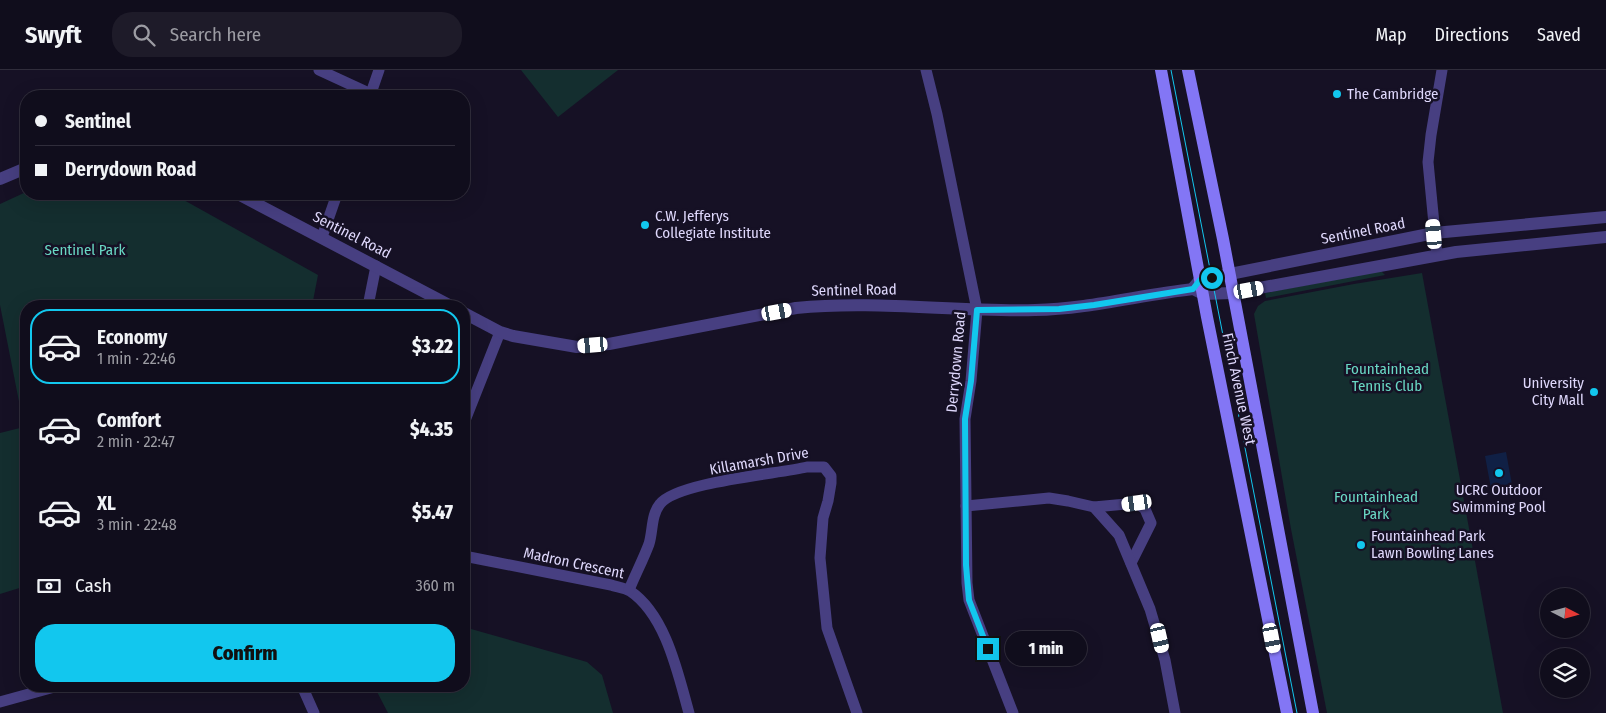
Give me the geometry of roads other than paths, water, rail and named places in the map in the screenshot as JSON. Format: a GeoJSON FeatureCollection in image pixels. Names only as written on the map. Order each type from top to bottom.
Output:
{"type":"FeatureCollection","features":[{"type":"Feature","properties":{"kind":"main road","name":"Finch Avenue West"},"geometry":{"type":"LineString","coordinates":[[1162,70],[1199,288],[1287,713]]}},
{"type":"Feature","properties":{"kind":"main road","name":"Finch Avenue West"},"geometry":{"type":"LineString","coordinates":[[1188,70],[1230,274],[1313,713]]}},
{"type":"Feature","properties":{"kind":"street"},"geometry":{"type":"LineString","coordinates":[[319,70],[361,90]]}},
{"type":"Feature","properties":{"kind":"street"},"geometry":{"type":"LineString","coordinates":[[373,90],[379,70]]}},
{"type":"Feature","properties":{"kind":"street","name":"Derrydown Road"},"geometry":{"type":"LineString","coordinates":[[926,70],[938,114],[977,310],[971,381],[965,419],[966,565],[969,600],[1013,713]]}},
{"type":"Feature","properties":{"kind":"street"},"geometry":{"type":"LineString","coordinates":[[1437,255],[1428,162],[1430,135],[1442,70]]}},
{"type":"Feature","properties":{"kind":"street"},"geometry":{"type":"LineString","coordinates":[[0,179],[20,171]]}},
{"type":"Feature","properties":{"kind":"street","name":"Sentinel Road"},"geometry":{"type":"LineString","coordinates":[[249,200],[440,300]]}},
{"type":"Feature","properties":{"kind":"street"},"geometry":{"type":"LineString","coordinates":[[322,237],[335,200]]}},
{"type":"Feature","properties":{"kind":"street","name":"Sentinel Road"},"geometry":{"type":"LineString","coordinates":[[470,316],[500,332],[577,347],[609,344],[786,310],[818,306],[852,304],[977,310],[1059,309],[1199,288],[1230,274],[1434,234],[1606,217]]}},
{"type":"Feature","properties":{"kind":"street","name":"Sentinel Road"},"geometry":{"type":"LineString","coordinates":[[1199,288],[1232,292],[1437,255],[1606,237]]}},
{"type":"Feature","properties":{"kind":"street"},"geometry":{"type":"LineString","coordinates":[[369,300],[376,266]]}},
{"type":"Feature","properties":{"kind":"street"},"geometry":{"type":"LineString","coordinates":[[470,408],[500,332]]}},
{"type":"Feature","properties":{"kind":"street","name":"Killamarsh Drive"},"geometry":{"type":"LineString","coordinates":[[628,590],[649,544],[654,515],[660,503],[667,498],[693,487],[808,467],[824,467],[831,476],[828,501],[823,518],[820,558],[827,628],[857,713]]}},
{"type":"Feature","properties":{"kind":"street"},"geometry":{"type":"LineString","coordinates":[[966,506],[1049,498],[1094,508],[1137,503],[1145,509],[1150,523],[1131,563]]}},
{"type":"Feature","properties":{"kind":"street"},"geometry":{"type":"LineString","coordinates":[[1094,508],[1119,535],[1150,609],[1160,638],[1176,713]]}},
{"type":"Feature","properties":{"kind":"street","name":"Madron Crescent"},"geometry":{"type":"LineString","coordinates":[[470,557],[612,585],[628,590],[650,611],[664,634],[689,713]]}},
{"type":"Feature","properties":{"kind":"street"},"geometry":{"type":"LineString","coordinates":[[0,702],[36,692]]}},
{"type":"Feature","properties":{"kind":"street"},"geometry":{"type":"LineString","coordinates":[[305,692],[314,713]]}},
{"type":"Feature","properties":{"kind":"water","name":"UCRC Outdoor Swimming Pool"},"geometry":{"type":"Polygon","coordinates":[[[1506,452],[1513,490],[1492,494],[1485,456],[1506,452]]]}},
{"type":"Feature","properties":{"kind":"tram line"},"geometry":{"type":"LineString","coordinates":[[1171,70],[1297,713]]}},
{"type":"Feature","properties":{"kind":"place","name":"The Cambridge"},"geometry":{"type":"Point","coordinates":[1337,94]}},
{"type":"Feature","properties":{"kind":"place","name":"C.W. Jefferys Collegiate Institute"},"geometry":{"type":"Point","coordinates":[645,225]}},
{"type":"Feature","properties":{"kind":"place","name":"University City Mall"},"geometry":{"type":"Point","coordinates":[1594,392]}},
{"type":"Feature","properties":{"kind":"place","name":"UCRC Outdoor Swimming Pool"},"geometry":{"type":"Point","coordinates":[1499,473]}},
{"type":"Feature","properties":{"kind":"place","name":"Fountainhead Park Lawn Bowling Lanes"},"geometry":{"type":"Point","coordinates":[1361,545]}},
{"type":"Feature","properties":{"kind":"park label","name":"Sentinel Park"},"geometry":{"type":"Point","coordinates":[85,250]}},
{"type":"Feature","properties":{"kind":"park label","name":"Fountainhead Tennis Club"},"geometry":{"type":"Point","coordinates":[1387,378]}},
{"type":"Feature","properties":{"kind":"park label","name":"Fountainhead Park"},"geometry":{"type":"Point","coordinates":[1376,506]}}]}
